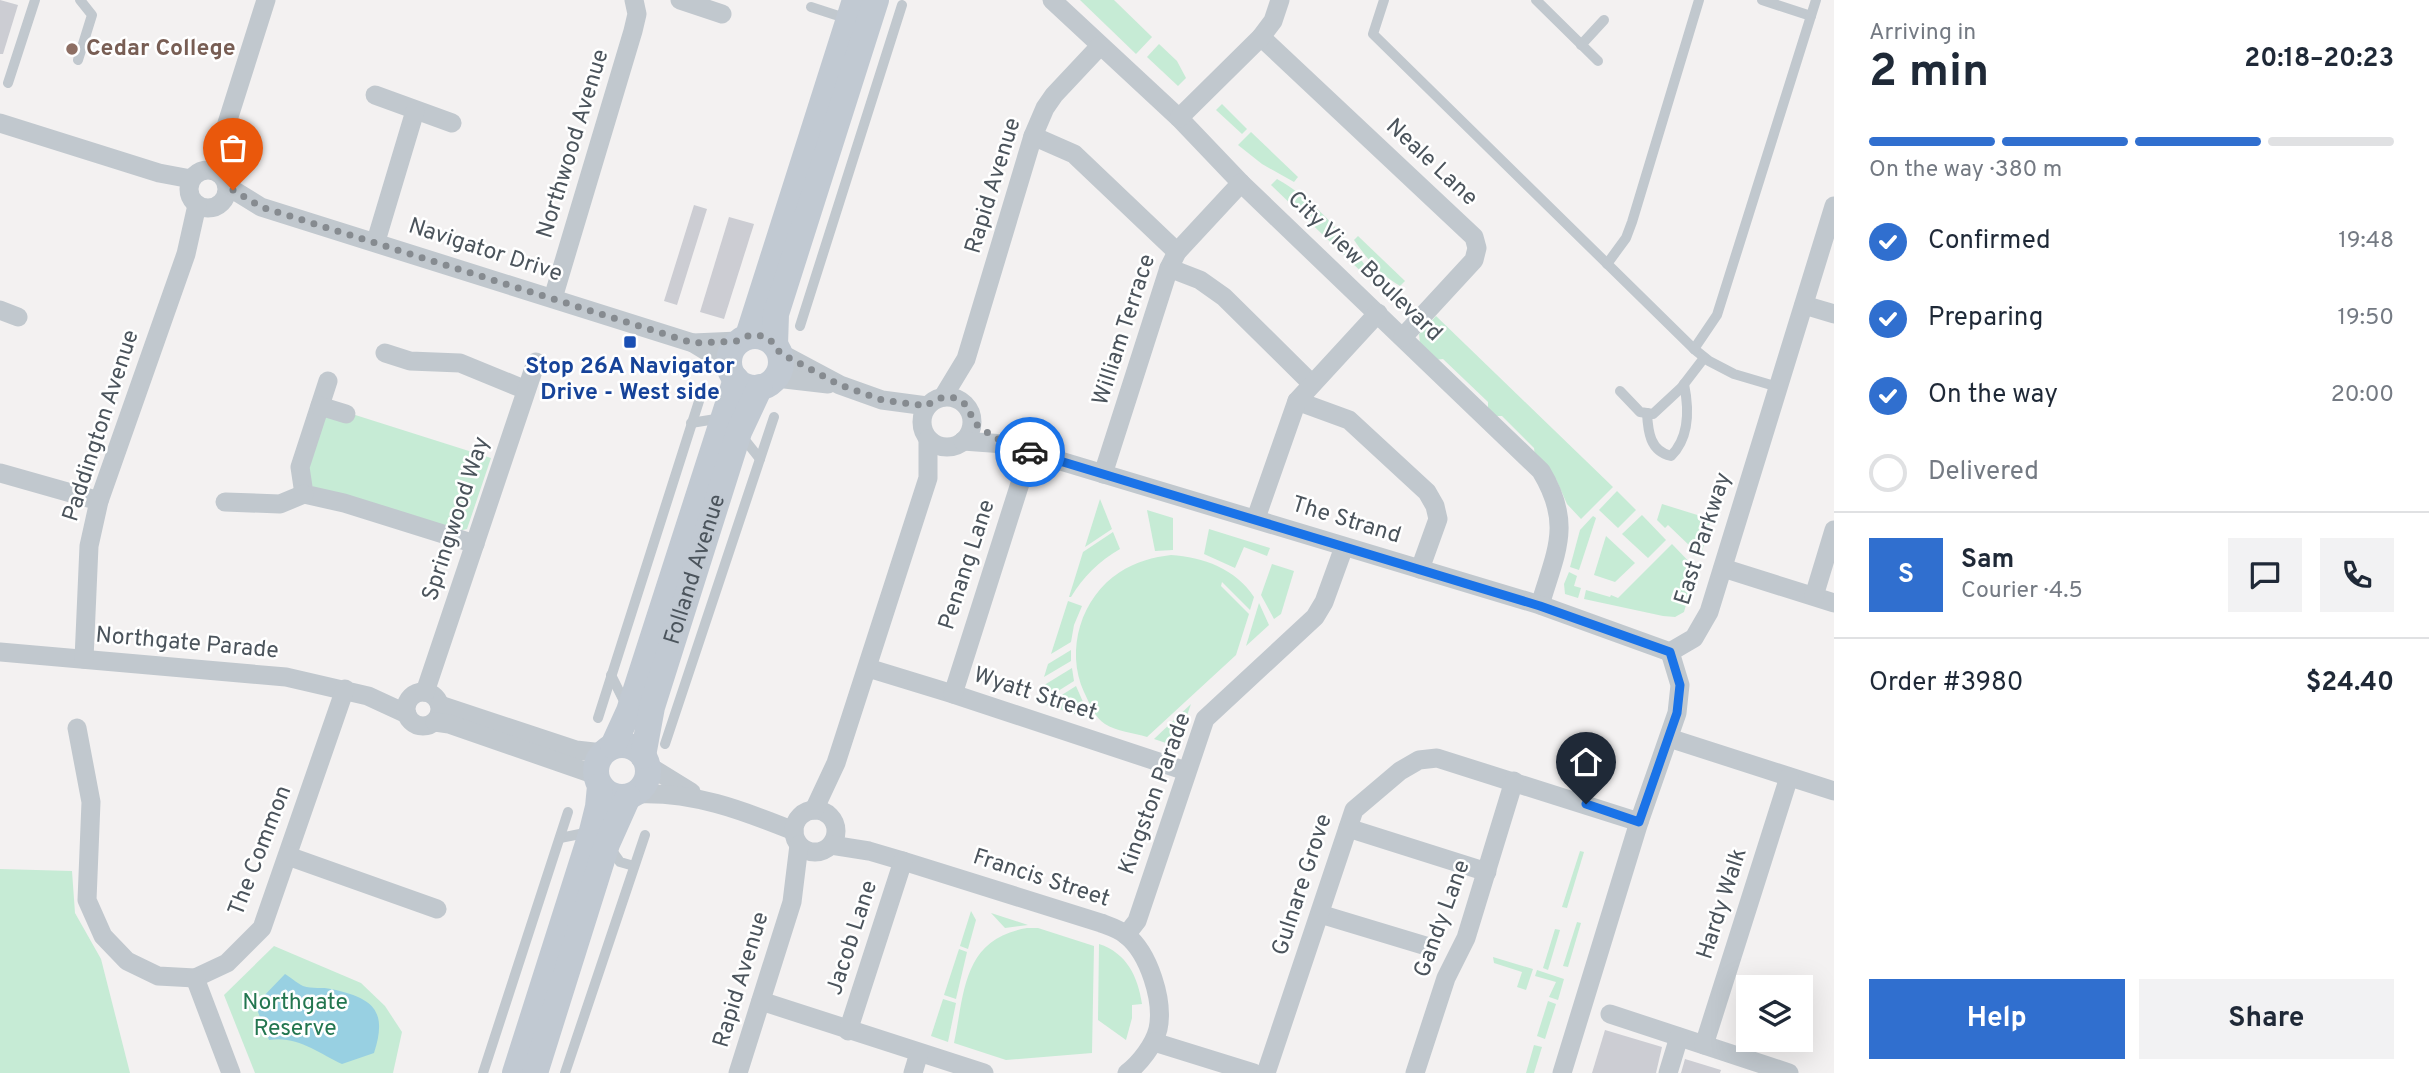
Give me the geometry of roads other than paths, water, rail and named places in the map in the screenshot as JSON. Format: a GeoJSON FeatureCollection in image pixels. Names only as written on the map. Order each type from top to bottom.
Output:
{"type":"FeatureCollection","features":[{"type":"Feature","properties":{"kind":"street","name":"Paddington Avenue"},"geometry":{"type":"LineString","coordinates":[[84,659],[89,546],[99,501],[186,254],[266,0]]}},
{"type":"Feature","properties":{"kind":"street"},"geometry":{"type":"LineString","coordinates":[[680,0],[722,14]]}},
{"type":"Feature","properties":{"kind":"street","name":"City View Boulevard"},"geometry":{"type":"LineString","coordinates":[[1052,0],[1179,118],[1241,183],[1541,471],[1553,491],[1559,513],[1560,538],[1540,606]]}},
{"type":"Feature","properties":{"kind":"street"},"geometry":{"type":"LineString","coordinates":[[1179,118],[1261,37],[1273,21],[1280,0]]}},
{"type":"Feature","properties":{"kind":"street","name":"Northwood Avenue"},"geometry":{"type":"LineString","coordinates":[[553,298],[634,30],[637,1]]}},
{"type":"Feature","properties":{"kind":"street","name":"Folland Avenue"},"geometry":{"type":"LineString","coordinates":[[755,361],[782,296],[862,10]]}},
{"type":"Feature","properties":{"kind":"street","name":"Folland Avenue"},"geometry":{"type":"LineString","coordinates":[[535,1073],[600,838],[598,807],[603,765],[641,709],[755,361],[862,10]]}},
{"type":"Feature","properties":{"kind":"street","name":"Neale Lane"},"geometry":{"type":"LineString","coordinates":[[1261,37],[1474,237],[1477,248],[1474,260],[1403,337]]}},
{"type":"Feature","properties":{"kind":"street","name":"Rapid Avenue"},"geometry":{"type":"LineString","coordinates":[[935,401],[966,359],[1033,136],[1045,108],[1100,46]]}},
{"type":"Feature","properties":{"kind":"street"},"geometry":{"type":"LineString","coordinates":[[374,95],[452,122]]}},
{"type":"Feature","properties":{"kind":"street"},"geometry":{"type":"LineString","coordinates":[[376,241],[415,110]]}},
{"type":"Feature","properties":{"kind":"street"},"geometry":{"type":"LineString","coordinates":[[0,123],[207,190]]}},
{"type":"Feature","properties":{"kind":"street"},"geometry":{"type":"LineString","coordinates":[[1033,136],[1074,154],[1173,260],[1224,297],[1312,384]]}},
{"type":"Feature","properties":{"kind":"street","name":"William Terrace"},"geometry":{"type":"LineString","coordinates":[[1103,474],[1173,260],[1241,183]]}},
{"type":"Feature","properties":{"kind":"street","name":"Navigator Drive"},"geometry":{"type":"LineString","coordinates":[[207,190],[755,361]]}},
{"type":"Feature","properties":{"kind":"street","name":"East Parkway"},"geometry":{"type":"LineString","coordinates":[[1670,652],[1694,638],[1709,612],[1834,206]]}},
{"type":"Feature","properties":{"kind":"street"},"geometry":{"type":"LineString","coordinates":[[1804,305],[1834,314]]}},
{"type":"Feature","properties":{"kind":"street"},"geometry":{"type":"LineString","coordinates":[[1256,518],[1297,401],[1378,313]]}},
{"type":"Feature","properties":{"kind":"street"},"geometry":{"type":"LineString","coordinates":[[385,353],[410,361],[460,363],[526,390]]}},
{"type":"Feature","properties":{"kind":"street","name":"Rapid Avenue"},"geometry":{"type":"LineString","coordinates":[[966,359],[970,415]]}},
{"type":"Feature","properties":{"kind":"street"},"geometry":{"type":"LineString","coordinates":[[755,361],[882,400],[935,401],[957,398],[970,415],[968,436],[957,444],[943,447],[882,400]]}},
{"type":"Feature","properties":{"kind":"street","name":"Springwood Way"},"geometry":{"type":"LineString","coordinates":[[424,706],[536,362]]}},
{"type":"Feature","properties":{"kind":"street"},"geometry":{"type":"LineString","coordinates":[[304,494],[300,467],[328,381]]}},
{"type":"Feature","properties":{"kind":"street"},"geometry":{"type":"LineString","coordinates":[[925,434],[921,421],[935,401]]}},
{"type":"Feature","properties":{"kind":"street"},"geometry":{"type":"LineString","coordinates":[[1297,401],[1349,420],[1427,492],[1436,506],[1438,519],[1420,569]]}},
{"type":"Feature","properties":{"kind":"street"},"geometry":{"type":"LineString","coordinates":[[320,406],[346,414]]}},
{"type":"Feature","properties":{"kind":"street","name":"The Strand"},"geometry":{"type":"LineString","coordinates":[[970,415],[1004,444]]}},
{"type":"Feature","properties":{"kind":"street","name":"Rapid Avenue"},"geometry":{"type":"LineString","coordinates":[[738,1073],[928,478],[925,434]]}},
{"type":"Feature","properties":{"kind":"street","name":"Rapid Avenue"},"geometry":{"type":"LineString","coordinates":[[928,478],[957,444]]}},
{"type":"Feature","properties":{"kind":"street","name":"The Strand"},"geometry":{"type":"LineString","coordinates":[[957,444],[1004,444],[1540,606],[1670,652]]}},
{"type":"Feature","properties":{"kind":"street","name":"Penang Lane"},"geometry":{"type":"LineString","coordinates":[[953,694],[1030,452]]}},
{"type":"Feature","properties":{"kind":"street"},"geometry":{"type":"LineString","coordinates":[[0,473],[99,501]]}},
{"type":"Feature","properties":{"kind":"street"},"geometry":{"type":"LineString","coordinates":[[225,502],[280,504],[304,494],[344,503],[475,544]]}},
{"type":"Feature","properties":{"kind":"street"},"geometry":{"type":"LineString","coordinates":[[1814,596],[1834,530]]}},
{"type":"Feature","properties":{"kind":"street","name":"Kingston Parade"},"geometry":{"type":"LineString","coordinates":[[1126,935],[1137,921],[1205,719],[1315,617],[1324,602],[1343,547]]}},
{"type":"Feature","properties":{"kind":"street"},"geometry":{"type":"LineString","coordinates":[[1723,568],[1834,603]]}},
{"type":"Feature","properties":{"kind":"street","name":"Northgate Parade"},"geometry":{"type":"LineString","coordinates":[[0,652],[286,677],[424,706],[449,724],[603,765]]}},
{"type":"Feature","properties":{"kind":"street"},"geometry":{"type":"LineString","coordinates":[[1562,1073],[1639,822],[1677,713],[1680,685],[1670,652]]}},
{"type":"Feature","properties":{"kind":"street","name":"Wyatt Street"},"geometry":{"type":"LineString","coordinates":[[868,668],[1186,771]]}},
{"type":"Feature","properties":{"kind":"street","name":"The Common"},"geometry":{"type":"LineString","coordinates":[[77,728],[91,802],[87,900],[103,936],[127,961],[158,976],[195,978],[227,963],[262,928],[345,689]]}},
{"type":"Feature","properties":{"kind":"street","name":"Folland Avenue"},"geometry":{"type":"LineString","coordinates":[[641,709],[652,755]]}},
{"type":"Feature","properties":{"kind":"street"},"geometry":{"type":"LineString","coordinates":[[1669,738],[1834,791]]}},
{"type":"Feature","properties":{"kind":"street"},"geometry":{"type":"LineString","coordinates":[[624,745],[652,755],[643,786],[631,795],[612,796],[603,765],[624,745]]}},
{"type":"Feature","properties":{"kind":"street","name":"Francis Street"},"geometry":{"type":"LineString","coordinates":[[652,755],[666,778],[703,798],[815,830],[869,851],[1101,923],[1126,935],[1147,960],[1157,996],[1158,1027],[1153,1042]]}},
{"type":"Feature","properties":{"kind":"street","name":"Gulnare Grove"},"geometry":{"type":"LineString","coordinates":[[1266,1073],[1354,810],[1400,771],[1419,760],[1437,758],[1639,822]]}},
{"type":"Feature","properties":{"kind":"street","name":"Hardy Walk"},"geometry":{"type":"LineString","coordinates":[[1704,1045],[1789,777]]}},
{"type":"Feature","properties":{"kind":"street","name":"Gandy Lane"},"geometry":{"type":"LineString","coordinates":[[1415,1073],[1446,978],[1466,938],[1514,781]]}},
{"type":"Feature","properties":{"kind":"street","name":"Francis Street"},"geometry":{"type":"LineString","coordinates":[[631,795],[661,793],[703,798]]}},
{"type":"Feature","properties":{"kind":"street","name":"Folland Avenue"},"geometry":{"type":"LineString","coordinates":[[515,1073],[600,838],[631,795]]}},
{"type":"Feature","properties":{"kind":"street"},"geometry":{"type":"LineString","coordinates":[[1348,828],[1487,872]]}},
{"type":"Feature","properties":{"kind":"street"},"geometry":{"type":"LineString","coordinates":[[288,856],[437,909]]}},
{"type":"Feature","properties":{"kind":"street","name":"Jacob Lane"},"geometry":{"type":"LineString","coordinates":[[848,1031],[904,861]]}},
{"type":"Feature","properties":{"kind":"street"},"geometry":{"type":"LineString","coordinates":[[1320,914],[1426,946]]}},
{"type":"Feature","properties":{"kind":"street"},"geometry":{"type":"LineString","coordinates":[[195,978],[231,1073]]}},
{"type":"Feature","properties":{"kind":"street"},"geometry":{"type":"LineString","coordinates":[[761,1001],[984,1073]]}},
{"type":"Feature","properties":{"kind":"street"},"geometry":{"type":"LineString","coordinates":[[1610,1014],[1789,1073]]}},
{"type":"Feature","properties":{"kind":"street"},"geometry":{"type":"LineString","coordinates":[[1668,1073],[1679,1037]]}},
{"type":"Feature","properties":{"kind":"street"},"geometry":{"type":"LineString","coordinates":[[1127,1073],[1153,1042],[1254,1073]]}},
{"type":"Feature","properties":{"kind":"street"},"geometry":{"type":"LineString","coordinates":[[912,1073],[919,1053]]}},
{"type":"Feature","properties":{"kind":"lane"},"geometry":{"type":"LineString","coordinates":[[8,83],[35,0]]}},
{"type":"Feature","properties":{"kind":"lane"},"geometry":{"type":"LineString","coordinates":[[78,60],[92,15],[80,0]]}},
{"type":"Feature","properties":{"kind":"lane"},"geometry":{"type":"LineString","coordinates":[[1384,0],[1373,34],[1607,264],[1704,358],[1734,374],[1778,387]]}},
{"type":"Feature","properties":{"kind":"lane"},"geometry":{"type":"LineString","coordinates":[[1536,0],[1598,61]]}},
{"type":"Feature","properties":{"kind":"lane"},"geometry":{"type":"LineString","coordinates":[[1607,264],[1626,238],[1632,222],[1699,0]]}},
{"type":"Feature","properties":{"kind":"lane"},"geometry":{"type":"LineString","coordinates":[[1762,0],[1811,16]]}},
{"type":"Feature","properties":{"kind":"lane"},"geometry":{"type":"LineString","coordinates":[[1694,349],[1717,315],[1816,0]]}},
{"type":"Feature","properties":{"kind":"lane"},"geometry":{"type":"LineString","coordinates":[[800,326],[902,5]]}},
{"type":"Feature","properties":{"kind":"lane"},"geometry":{"type":"LineString","coordinates":[[811,7],[862,10],[888,47]]}},
{"type":"Feature","properties":{"kind":"lane"},"geometry":{"type":"LineString","coordinates":[[1581,45],[1604,20]]}},
{"type":"Feature","properties":{"kind":"lane"},"geometry":{"type":"LineString","coordinates":[[782,296],[813,286]]}},
{"type":"Feature","properties":{"kind":"lane"},"geometry":{"type":"LineString","coordinates":[[1620,391],[1640,412],[1653,414],[1684,384],[1704,358]]}},
{"type":"Feature","properties":{"kind":"lane"},"geometry":{"type":"LineString","coordinates":[[1647,413],[1651,442],[1661,454],[1671,456],[1678,449],[1689,406],[1684,384]]}},
{"type":"Feature","properties":{"kind":"lane"},"geometry":{"type":"LineString","coordinates":[[598,718],[700,398]]}},
{"type":"Feature","properties":{"kind":"lane"},"geometry":{"type":"LineString","coordinates":[[652,755],[680,699],[774,416]]}},
{"type":"Feature","properties":{"kind":"lane"},"geometry":{"type":"LineString","coordinates":[[691,423],[732,425],[760,459]]}},
{"type":"Feature","properties":{"kind":"lane"},"geometry":{"type":"LineString","coordinates":[[611,675],[641,709],[680,699]]}},
{"type":"Feature","properties":{"kind":"lane"},"geometry":{"type":"LineString","coordinates":[[483,1073],[568,812]]}},
{"type":"Feature","properties":{"kind":"lane"},"geometry":{"type":"LineString","coordinates":[[565,1073],[645,835]]}},
{"type":"Feature","properties":{"kind":"lane"},"geometry":{"type":"LineString","coordinates":[[559,838],[600,838],[620,862],[634,866]]}},
{"type":"Feature","properties":{"kind":"water"},"geometry":{"type":"Polygon","coordinates":[[[285,974],[303,986],[328,988],[345,993],[367,1002],[374,1008],[379,1026],[374,1053],[342,1064],[298,1042],[269,1040],[258,1012],[259,1001],[285,974]]]}},
{"type":"Feature","properties":{"kind":"place","name":"Cedar College"},"geometry":{"type":"Point","coordinates":[72,49]}},
{"type":"Feature","properties":{"kind":"place","name":"Stop 26A Navigator Drive - West side"},"geometry":{"type":"Point","coordinates":[630,342]}},
{"type":"Feature","properties":{"kind":"park label","name":"Northgate Reserve"},"geometry":{"type":"Point","coordinates":[295,1016]}}]}
